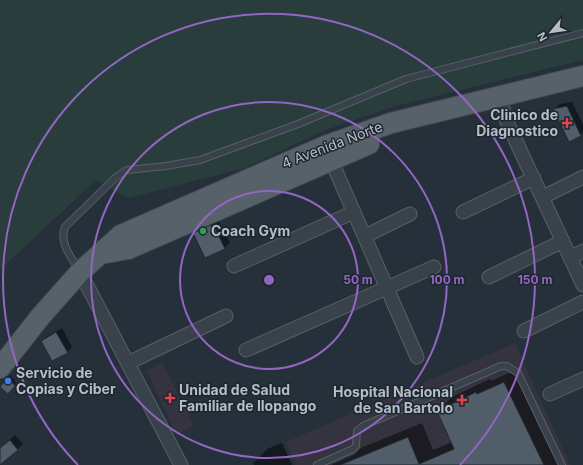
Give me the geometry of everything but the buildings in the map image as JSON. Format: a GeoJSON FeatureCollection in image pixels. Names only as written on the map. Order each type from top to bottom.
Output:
{"type":"FeatureCollection","features":[{"type":"Feature","properties":{"kind":"main road","name":"4 Avenida Norte"},"geometry":{"type":"LineString","coordinates":[[0,368],[40,316],[80,272],[98,255],[128,249],[328,153],[501,103],[583,76]]}},
{"type":"Feature","properties":{"kind":"main road","name":"4 Avenida Norte"},"geometry":{"type":"LineString","coordinates":[[501,103],[583,89]]}},
{"type":"Feature","properties":{"kind":"street"},"geometry":{"type":"LineString","coordinates":[[501,103],[583,285]]}},
{"type":"Feature","properties":{"kind":"street"},"geometry":{"type":"LineString","coordinates":[[328,153],[417,357]]}},
{"type":"Feature","properties":{"kind":"street"},"geometry":{"type":"LineString","coordinates":[[543,197],[583,177]]}},
{"type":"Feature","properties":{"kind":"street"},"geometry":{"type":"LineString","coordinates":[[463,212],[534,178]]}},
{"type":"Feature","properties":{"kind":"street"},"geometry":{"type":"LineString","coordinates":[[234,266],[354,212]]}},
{"type":"Feature","properties":{"kind":"street"},"geometry":{"type":"LineString","coordinates":[[365,236],[410,214]]}},
{"type":"Feature","properties":{"kind":"street"},"geometry":{"type":"LineString","coordinates":[[489,277],[563,241]]}},
{"type":"Feature","properties":{"kind":"street"},"geometry":{"type":"LineString","coordinates":[[570,258],[583,251]]}},
{"type":"Feature","properties":{"kind":"street"},"geometry":{"type":"LineString","coordinates":[[246,350],[434,267]]}},
{"type":"Feature","properties":{"kind":"street"},"geometry":{"type":"LineString","coordinates":[[80,272],[181,465]]}},
{"type":"Feature","properties":{"kind":"street"},"geometry":{"type":"LineString","coordinates":[[524,331],[583,302]]}},
{"type":"Feature","properties":{"kind":"street"},"geometry":{"type":"LineString","coordinates":[[128,363],[226,316]]}},
{"type":"Feature","properties":{"kind":"street"},"geometry":{"type":"LineString","coordinates":[[550,394],[583,378]]}},
{"type":"Feature","properties":{"kind":"lane"},"geometry":{"type":"LineString","coordinates":[[80,272],[64,242],[63,234],[66,227],[116,177],[127,170],[166,166],[200,160],[298,124],[406,79],[583,32]]}},
{"type":"Feature","properties":{"kind":"lane"},"geometry":{"type":"LineString","coordinates":[[317,465],[353,449],[356,446],[357,431],[363,426],[501,366],[507,366],[518,373],[562,465]]}},
{"type":"Feature","properties":{"kind":"shaded area","name":"Hospital Nacional de San Bartolo"},"geometry":{"type":"Polygon","coordinates":[[[515,343],[570,465],[295,465],[286,442],[515,343]]]}},
{"type":"Feature","properties":{"kind":"shaded area","name":"Unidad de Salud Familiar de Ilopango"},"geometry":{"type":"Polygon","coordinates":[[[162,362],[194,426],[176,435],[147,371],[162,362]]]}},
{"type":"Feature","properties":{"kind":"green space"},"geometry":{"type":"Polygon","coordinates":[[[0,0],[583,0],[583,60],[396,106],[328,129],[245,168],[128,198],[96,180],[0,270],[0,0]]]}},
{"type":"Feature","properties":{"kind":"place","name":"Clinico de Diagnostico"},"geometry":{"type":"Point","coordinates":[567,123]}},
{"type":"Feature","properties":{"kind":"place","name":"Coach Gym"},"geometry":{"type":"Point","coordinates":[203,231]}},
{"type":"Feature","properties":{"kind":"place","name":"Servicio de Copias y Ciber"},"geometry":{"type":"Point","coordinates":[8,381]}},
{"type":"Feature","properties":{"kind":"place","name":"Unidad de Salud Familiar de Ilopango"},"geometry":{"type":"Point","coordinates":[170,398]}},
{"type":"Feature","properties":{"kind":"place","name":"Hospital Nacional de San Bartolo"},"geometry":{"type":"Point","coordinates":[462,400]}}]}
